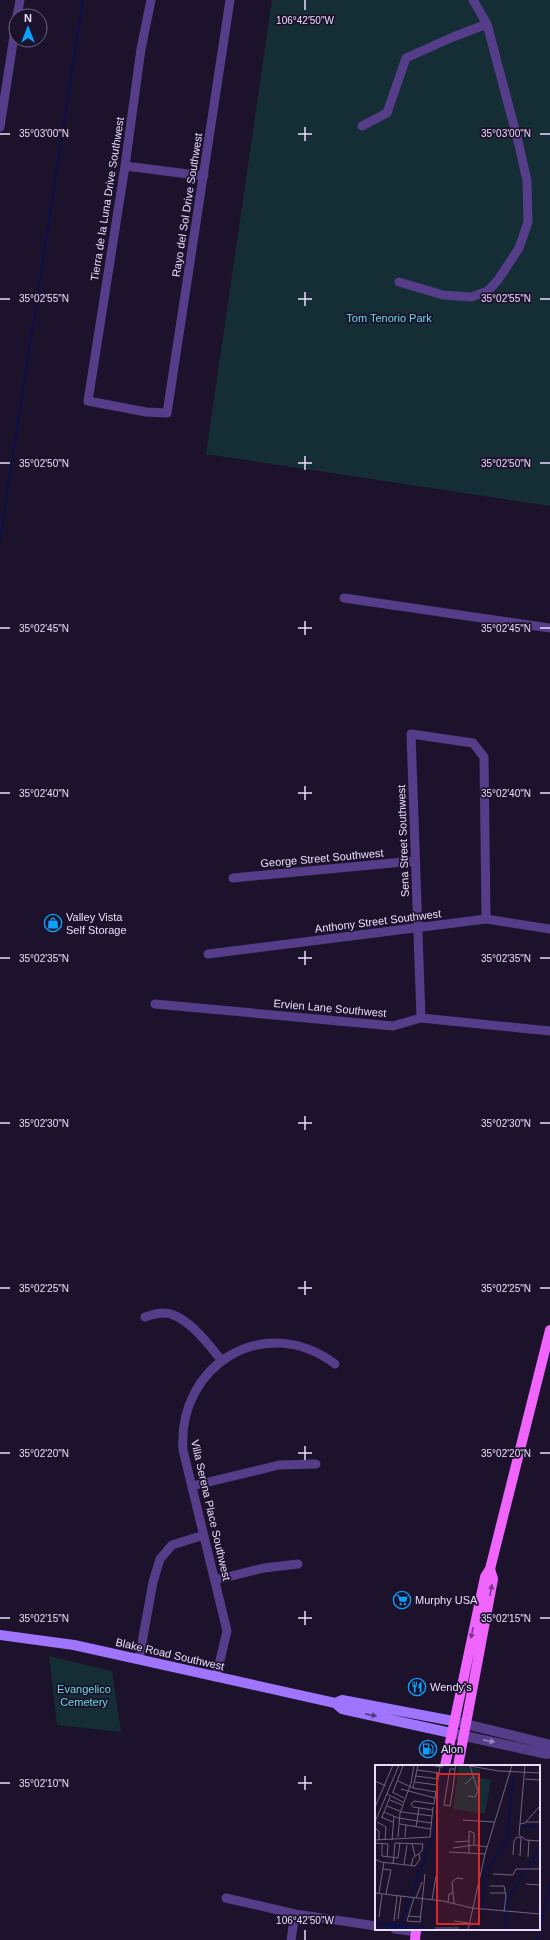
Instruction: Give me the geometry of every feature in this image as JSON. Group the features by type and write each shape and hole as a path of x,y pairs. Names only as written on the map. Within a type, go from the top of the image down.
{"main road":[{"path":"444,1765 484,1577 490,1569 550,1330"},
{"path":"458,1765 493,1579 490,1569"},
{"name":"Blake Road Southwest","path":"0,1635 74,1645 139,1659 334,1703 342,1709 451,1734"},
{"name":"Blake Road Southwest","path":"334,1703 342,1700 453,1721"}],"street":[{"name":"Tierra de la Luna Drive Southwest","path":"151,0 141,49 125,166 88,401 139,411 167,413"},
{"name":"Rayo del Sol Drive Southwest","path":"167,413 230,0"},
{"path":"399,282 443,295 471,297 488,291 498,280 519,248 528,222 526,178 487,24 473,0"},
{"path":"362,126 387,113 406,58 452,37 487,24"},
{"path":"0,127 12,48"},
{"path":"0,63 10,65"},
{"path":"125,166 204,176"},
{"path":"344,598 550,628"},
{"name":"Sena Street Southwest","path":"421,1018 414,861 411,734 472,743 484,757 486,919"},
{"name":"George Street Southwest","path":"233,878 414,861"},
{"name":"Anthony Street Southwest","path":"208,954 486,919 550,929"},
{"name":"Ervien Lane Southwest","path":"155,1004 393,1026 421,1018 550,1031"},
{"path":"145,1317 162,1313 178,1318 202,1336 222,1360"},
{"name":"Villa Serena Place Southwest","path":"216,1677 227,1631 183,1450 182,1435 184,1419 190,1402 200,1383 214,1366 241,1349 256,1345 270,1343 288,1344 312,1350 335,1364"},
{"path":"192,1486 278,1465 316,1464"},
{"path":"139,1659 153,1582 160,1559 172,1545 204,1535"},
{"path":"215,1580 264,1568 298,1564"},
{"name":"Blake Road Southwest","path":"453,1721 547,1744 550,1747"},
{"name":"Blake Road Southwest","path":"451,1734 547,1754 550,1753"},
{"path":"226,1898 295,1914 375,1926"},
{"path":"291,1940 295,1914"},
{"path":"400,1930 417,1933"}],"green space":[{"name":"Tom Tenorio Park","path":"272,0 550,0 550,506 206,454"},
{"name":"Evangelico Cemetery","path":"49,1656 112,1671 121,1732 57,1725"}],"waterway":[{"path":"0,540 83,0"},
{"path":"540,1927 550,1884"},
{"path":"537,1940 539,1930"}],"place":[{"name":"Valley Vista Self Storage","path":"53,923"},
{"name":"Murphy USA","path":"402,1600"},
{"name":"Wendy's","path":"417,1687"},
{"name":"Alon","path":"428,1749"}]}
